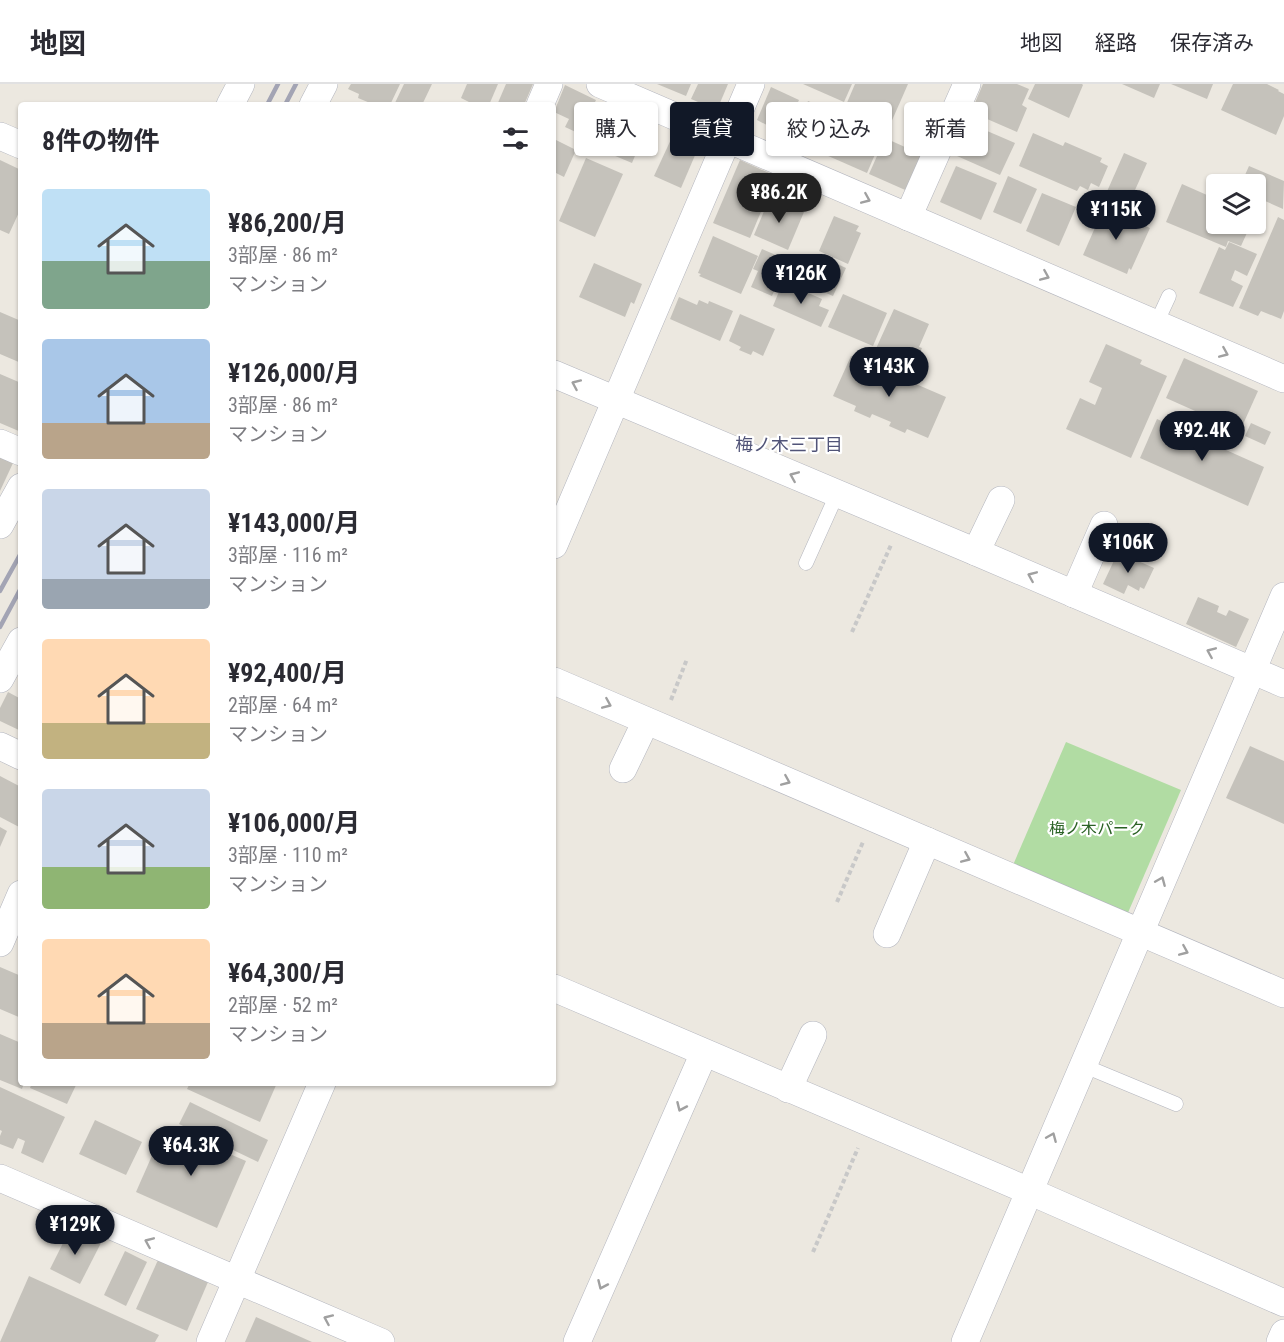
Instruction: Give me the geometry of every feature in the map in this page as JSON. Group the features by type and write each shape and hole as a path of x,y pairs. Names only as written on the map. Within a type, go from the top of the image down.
{"street":[{"path":"232,102 241,84"},
{"path":"315,102 324,84"},
{"path":"541,102 549,84"},
{"path":"600,84 670,114"},
{"path":"743,102 751,84"},
{"path":"908,217 967,84"},
{"path":"0,136 18,144"},
{"path":"754,151 1284,379"},
{"path":"556,540 720,156"},
{"path":"556,375 1284,684"},
{"path":"0,443 18,451"},
{"path":"0,525 18,492"},
{"path":"976,552 1001,500"},
{"path":"1074,594 1104,525"},
{"path":"965,1342 1284,596"},
{"path":"0,679 18,646"},
{"path":"556,682 1284,994"},
{"path":"623,769 653,724"},
{"path":"0,746 18,755"},
{"path":"887,934 927,841"},
{"path":"0,942 18,901"},
{"path":"556,989 1029,1191 1284,1303"},
{"path":"788,1089 813,1035"},
{"path":"577,1342 704,1053"},
{"path":"210,1342 321,1086"},
{"path":"0,1178 381,1342"},
{"path":"1280,1342 1284,1333"}],"lane":[{"path":"1156,324 1169,296"},
{"path":"806,563 837,494"},
{"path":"1083,1065 1176,1104"}],"path":[{"path":"852,632 901,521"},
{"path":"653,724 687,659"},
{"path":"837,902 873,818"},
{"path":"813,1252 869,1123"}],"green space":[{"name":"梅ノ木パーク","path":"1066,742 1181,790 1127,915 1013,865"}],"building":[{"path":"351,84 400,84 391,102 368,102 358,98 359,94 348,89"},
{"path":"404,84 432,84 423,102 395,102"},
{"path":"467,84 498,84 490,102 469,102 461,98"},
{"path":"506,84 533,84 525,102 498,102"},
{"path":"657,84 691,84 686,96"},
{"path":"698,84 728,84 720,102 698,102 691,99"},
{"path":"803,84 852,84 844,102"},
{"path":"855,84 908,84 892,120 892,102 847,102"},
{"path":"983,84 1017,84 1029,89 1022,105 1027,108 1017,132 988,119 988,102 975,102"},
{"path":"1035,84 1083,85 1069,118 1028,99"},
{"path":"1122,84 1160,84 1154,98"},
{"path":"1171,84 1213,84 1207,99"},
{"path":"1233,84 1267,84 1284,94 1284,116 1276,135 1221,110"},
{"path":"565,85 596,100 595,102 574,102 574,131 565,127 569,119 556,113"},
{"path":"771,87 799,100 798,102 766,102 766,125 757,120"},
{"path":"988,131 1015,143 1000,175 957,156 988,156"},
{"path":"1033,133 1063,146 1065,142 1102,158 1100,162 1108,166 1099,187 1091,183 1088,190 1080,186 1077,191 1019,166"},
{"path":"556,140 574,149 574,154 564,177 556,173"},
{"path":"670,141 670,156 695,156 681,188 654,176"},
{"path":"892,141 904,147 904,156 927,157 912,193 869,174 877,156 892,156"},
{"path":"1124,153 1147,163 1128,206 1105,196"},
{"path":"615,156 635,156 632,163"},
{"path":"828,156 874,156 867,173"},
{"path":"586,158 623,174 595,237 559,221"},
{"path":"0,160 18,169 18,214 9,234 0,230"},
{"path":"740,160 776,176 750,238 713,223"},
{"path":"956,166 997,183 981,220 940,202"},
{"path":"1249,166 1284,181 1283,209 1266,201 1266,174 1245,174"},
{"path":"1008,176 1037,189 1021,224 993,212"},
{"path":"1182,184 1206,195 1206,234 1246,234 1241,246 1228,241 1226,247 1166,222"},
{"path":"1042,193 1076,207 1059,246 1026,231"},
{"path":"770,197 804,212 788,250 754,235"},
{"path":"1104,207 1150,228 1127,274 1083,255"},
{"path":"834,216 859,226 856,231 861,233 848,264 819,251"},
{"path":"1278,217 1284,220 1284,311 1281,319 1261,311 1258,316 1239,308"},
{"path":"713,236 758,256 741,294 699,276 701,274 698,273"},
{"path":"1229,242 1257,254 1247,276 1235,270 1231,280 1243,286 1233,307 1199,293 1219,247 1225,250"},
{"path":"762,249 787,260 772,296 751,287 758,271 753,269"},
{"path":"804,255 822,260 822,257 846,268 833,296 793,279"},
{"path":"594,263 642,284 634,304 631,302 625,317 579,297"},
{"path":"783,282 822,299 819,306 829,310 821,327 773,306"},
{"path":"843,294 887,313 873,346 828,327"},
{"path":"679,297 697,305 699,300 708,304 709,301 733,311 720,341 670,319"},
{"path":"894,309 929,324 912,370 874,353"},
{"path":"0,312 18,320 18,362 0,354"},
{"path":"740,314 775,329 763,356 753,351 751,355 739,350 741,347 729,341"},
{"path":"1106,344 1142,360 1140,364 1167,376 1131,458 1066,429 1080,398 1095,405 1102,388 1089,382"},
{"path":"851,356 946,397 928,438 907,429 905,433 889,426 891,422 872,414 870,418 854,411 856,406 833,396"},
{"path":"1184,358 1258,391 1240,431 1166,398"},
{"path":"0,374 18,382 18,431 0,423"},
{"path":"1157,419 1264,467 1248,506 1140,458"},
{"path":"1251,423 1271,432 1265,445 1245,436"},
{"path":"0,457 13,463 0,491"},
{"path":"1118,552 1154,568 1144,589 1140,587 1139,591 1128,585 1124,594 1103,584"},
{"path":"1198,597 1219,606 1217,612 1226,616 1229,610 1249,619 1236,647 1186,624"},
{"path":"8,692 18,697 18,730 0,721 0,708"},
{"path":"1250,746 1284,761 1284,824 1226,798"},
{"path":"0,776 18,785 18,826 0,817"},
{"path":"0,827 7,831 0,847"},
{"path":"0,967 18,975 18,1017 0,1009"},
{"path":"0,1034 18,1042 18,1086 23,1086 22,1089 0,1080"},
{"path":"31,1086 76,1086 67,1104 30,1088"},
{"path":"188,1086 276,1086 260,1122 187,1089"},
{"path":"0,1087 65,1117 43,1163 21,1153 25,1141 18,1138 13,1149 0,1144 2,1131 0,1130"},
{"path":"190,1102 268,1140 258,1162 179,1124"},
{"path":"95,1120 142,1142 126,1175 79,1154"},
{"path":"165,1126 246,1161 217,1228 136,1192"},
{"path":"71,1227 101,1243 80,1284 50,1269"},
{"path":"125,1251 147,1262 126,1306 104,1295"},
{"path":"158,1260 208,1282 187,1331 136,1309"},
{"path":"29,1276 159,1335 155,1342 0,1342"},
{"path":"256,1317 312,1342 245,1342"}],"railway":[{"path":"269,102 278,84"},
{"path":"287,102 296,84"},
{"path":"0,591 18,558"},
{"path":"0,627 18,594"}],"district":[{"name":"梅ノ木三丁目","path":"789,445"}]}
